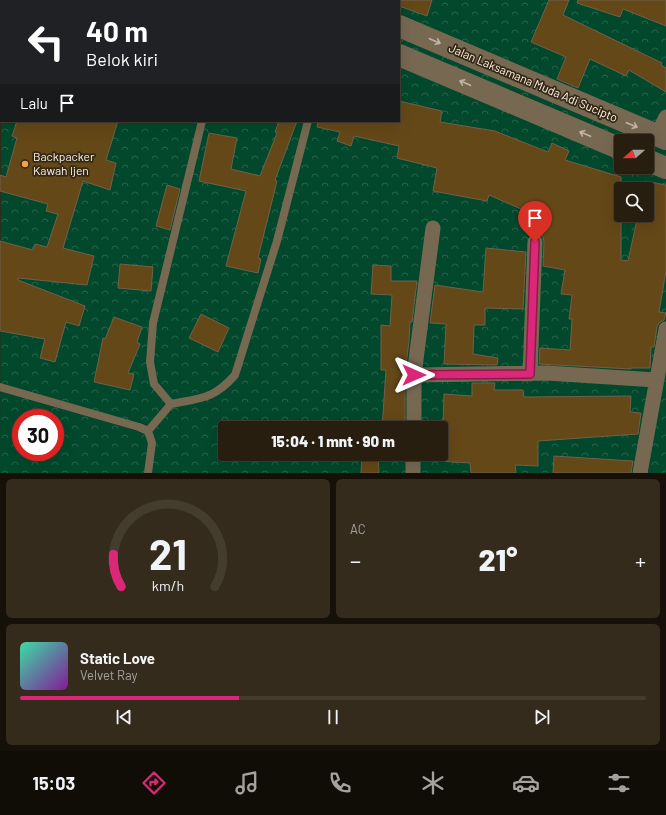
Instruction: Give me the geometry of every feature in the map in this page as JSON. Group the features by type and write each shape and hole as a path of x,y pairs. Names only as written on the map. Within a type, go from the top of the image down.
{"main road":[{"name":"Jalan Laksamana Muda Adi Sucipto","path":"400,26 663,130"},
{"path":"400,55 614,146"},
{"path":"654,163 666,168"}],"street":[{"path":"414,421 414,375 433,228"},
{"path":"530,374 535,242"},
{"path":"640,473 666,329"},
{"path":"414,375 530,374 656,380"},
{"path":"413,473 414,461"}],"lane":[{"path":"171,404 154,384 150,362 153,323 202,122"},
{"path":"148,431 171,404 210,396 223,388 235,375 277,241 308,122"},
{"path":"0,387 139,427 148,431 152,444 148,473"}],"green space":[{"path":"400,0 666,0 666,473 0,473 1,122 400,122"}],"building":[{"path":"400,0 432,0 427,16 400,6"},
{"path":"549,0 569,0 563,15 662,63 661,65 666,68 666,92 629,70 626,76 590,59 578,88 557,79 566,57 531,42"},
{"path":"578,0 666,0 666,26 623,9 620,17 577,3"},
{"path":"400,101 442,111 440,122 495,131 548,152 552,143 569,151 565,160 621,177 621,182 614,182 614,222 621,222 621,260 628,261 636,222 654,222 654,183 666,185 666,271 659,312 666,313 664,320 659,323 657,327 654,347 651,347 650,368 631,369 539,364 540,348 570,350 572,319 569,319 572,295 561,294 565,270 543,266 544,242 543,237 537,234 537,216 489,195 487,201 433,191 437,168 397,158 399,146 354,136 351,146 337,141 340,132 317,127 318,122 400,122"},
{"path":"17,122 118,122 106,160 116,163 110,190 83,181 63,248 94,256 87,285 18,278 18,280 85,306 79,326 66,322 55,362 40,358 45,339 0,331 0,241 33,250 35,244 47,247 58,214 46,211 48,204 0,191 0,175 6,177 17,138 12,136"},
{"path":"279,122 297,122 275,180 277,181 258,258 261,259 258,273 226,266 246,191 199,181 209,133 237,138 231,169 260,176 277,133 275,132"},
{"path":"167,185 180,189 170,230 156,226"},
{"path":"486,248 526,252 523,309 485,308 485,325 474,325 473,354 498,358 497,365 444,364 446,324 430,323 435,285 483,292"},
{"path":"120,264 153,267 151,291 118,288"},
{"path":"373,265 391,266 391,281 417,281 412,322 410,322 405,374 405,421 382,421 386,370 381,370 381,325 390,326 392,295 371,294"},
{"path":"201,314 229,328 218,352 189,338"},
{"path":"114,317 142,327 137,342 140,344 128,373 134,374 130,390 94,382 103,338 105,339"},
{"path":"472,383 495,383 494,390 523,390 524,397 631,396 630,412 641,413 638,434 538,441 538,466 515,465 516,473 471,473 470,463 438,461 448,461 448,421 443,421 444,394 472,396"},
{"path":"554,456 633,461 631,473 553,473"},
{"path":"362,461 378,461 379,473 361,473"}],"place":[{"name":"Backpacker Kawah Ijen","path":"25,164"}],"route":[{"path":"414,375 530,374 535,242"}]}
